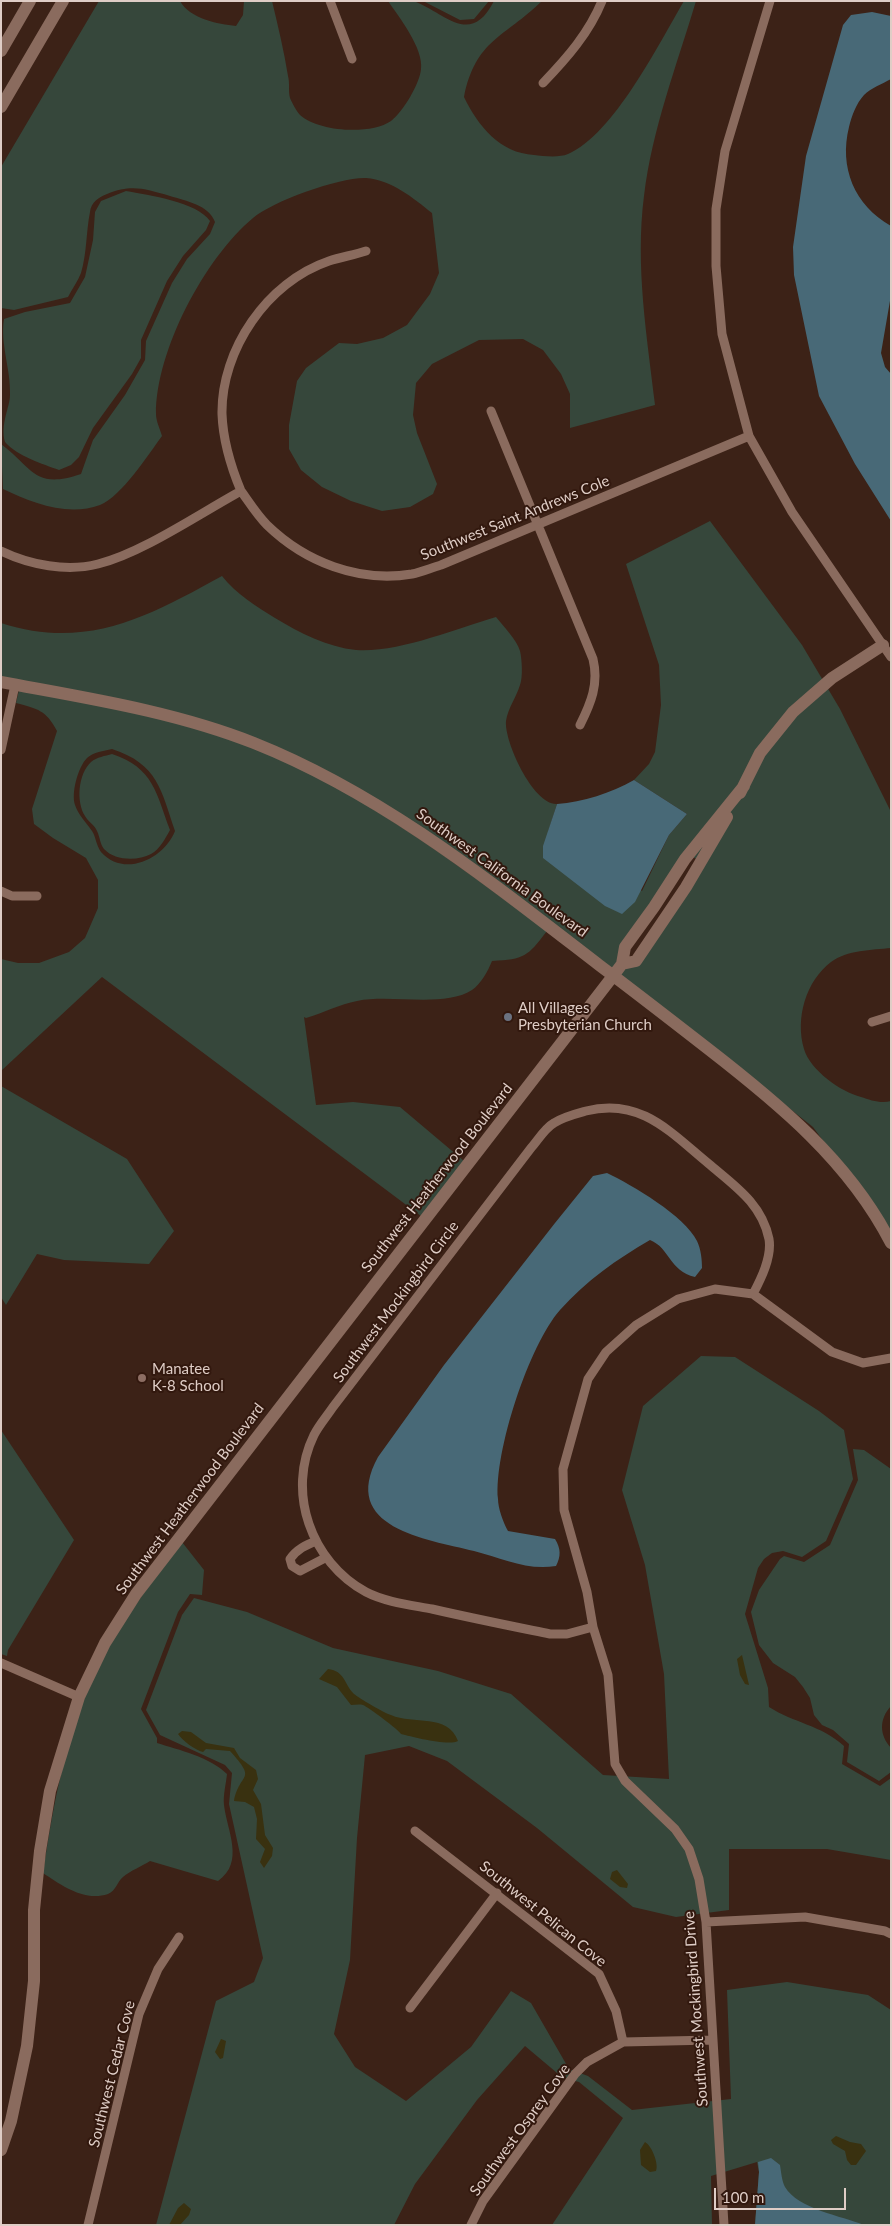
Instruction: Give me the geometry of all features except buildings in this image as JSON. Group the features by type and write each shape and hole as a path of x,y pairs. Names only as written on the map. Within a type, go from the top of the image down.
{"street":[{"path":"1,51 30,1"},
{"path":"1,107 63,1"},
{"path":"330,1 352,59"},
{"path":"544,82 572,52 602,1"},
{"path":"770,1 725,151 716,209 716,266 722,334 749,436 792,512 891,657"},
{"name":"Southwest Saint Andrews Cole","path":"366,252 328,261 304,273 279,291 262,308 242,336 232,357 224,387 222,414 230,466 241,492 267,524 295,548 330,566 359,574 382,576 412,574 441,565 749,436"},
{"path":"491,411 595,669 594,695 580,725"},
{"path":"1,552 40,564 65,567 97,564 131,552 241,492"},
{"name":"Southwest Heatherwood Boulevard","path":"622,964 636,961 691,879 744,786 760,753 793,712 832,678 883,645"},
{"name":"Southwest California Boulevard","path":"1,682 193,722 255,743 320,773 370,801 429,838 770,1097 826,1150 861,1194 891,1244"},
{"path":"1,750 15,685"},
{"name":"Southwest Heatherwood Boulevard","path":"1,2150 11,2120 27,2046 34,1981 34,1910 40,1851 50,1792 79,1697 105,1643 136,1594 622,964 625,947 677,871 744,786"},
{"path":"677,871 691,879"},
{"path":"1,891 12,896 37,896"},
{"path":"872,1022 891,1016"},
{"name":"Southwest Mockingbird Circle","path":"593,1627 567,1634 550,1634 395,1601 367,1593 350,1582 325,1558 308,1522 301,1493 305,1464 314,1436 363,1368 531,1148 553,1123 574,1114 604,1106 632,1110 657,1122 748,1197 763,1218 770,1242 764,1272 754,1294"},
{"name":"Southwest Mockingbird Drive","path":"724,2225 706,1922 698,1880 689,1850 675,1829 625,1781 615,1764 608,1675 593,1627 587,1592 564,1510 563,1469 588,1379 606,1352 636,1325 678,1299 715,1289 754,1294 832,1352 862,1363 891,1358"},
{"path":"316,1541 293,1555 290,1559 292,1566 300,1571 325,1558"},
{"path":"1,1662 79,1697"},
{"name":"Southwest Pelican Cove","path":"414,1830 599,1974 616,2011 623,2042"},
{"path":"410,2008 497,1893"},
{"path":"706,1922 805,1917 885,1931 891,1934"},
{"name":"Southwest Cedar Cove","path":"88,2225 139,2014 158,1969 179,1937"},
{"name":"Southwest Osprey Cove","path":"471,2225 484,2201 575,2074 587,2062 623,2042 713,2040"}],"green space":[{"path":"99,1 180,1 190,12 197,16 213,22 236,26 243,15 244,1 272,1 289,79 290,98 297,112 309,121 319,125 345,130 358,130 382,125 396,117 406,104 420,75 421,61 419,52 404,24 388,1 416,2 448,19 467,25 476,22 485,14 494,1 542,1 493,41 484,51 469,78 464,97 483,128 501,143 522,153 560,156 568,154 585,143 602,128 634,86 684,1 696,1 659,122 644,196 641,275 655,405 570,428 570,394 561,374 543,350 523,339 479,340 432,364 416,383 413,415 417,433 437,484 433,494 410,507 382,511 351,501 322,487 301,470 289,449 289,425 297,381 306,368 339,343 357,344 383,338 407,325 430,294 439,273 432,213 410,196 385,182 366,178 354,179 340,181 307,191 275,204 253,218 235,235 218,256 186,307 164,362 158,389 156,414 162,436 134,474 117,493 100,505 75,510 50,507 3,489 1,444 35,474 43,478 65,478 81,474 93,440 125,395 145,360 146,341 172,283 187,259 210,234 215,222 208,211 196,204 153,191 131,188 107,194 96,200 92,205 83,265 80,276 68,297 14,310 1,308 1,167"},
{"path":"423,1 489,1 474,19 460,20"},
{"path":"126,191 184,204 204,214 210,221 206,230 183,256 167,281 141,340 141,358 132,374 93,428 79,457 71,465 59,470 23,455 5,442 4,422 10,400 10,385 3,338 4,319 25,312 70,303 85,277 93,240 95,212 101,201"},
{"path":"710,521 802,645 840,709 891,812 891,948 852,953 831,962 822,970 809,990 802,1013 801,1025 807,1057 827,1079 853,1094 876,1101 891,1101 891,1233 813,1127 620,975 700,861 691,856 612,969 504,887 256,739 1,677 1,623 32,631 62,633 89,631 143,616 222,576 247,599 294,629 324,643 356,650 390,648 408,644 496,617 516,642 521,659 521,682 506,721 510,743 530,783 548,802 557,804 548,832 642,891 669,835 687,814 634,780 649,764 655,752 661,705 659,665 626,564"},
{"path":"19,690 137,713 196,728 253,748 293,765 331,785 406,830 477,879 547,931 535,946 524,955 512,959 492,961 478,984 472,990 460,995 432,1000 371,999 344,1004 306,1018 304,1017 316,1105 353,1102 400,1107 464,1161 421,1216 102,977 1,1071 1,959 18,963 39,963 69,952 85,938 98,908 98,880 86,858 34,824 32,809 57,731 41,711 16,703","holes":["112,749 139,762 156,780 175,831 170,841 153,857 142,862 121,864 110,860 101,852 93,833 75,805 74,794 78,774 87,758 96,753"]},
{"path":"112,754 137,767 152,783 170,830 157,849 151,854 140,858 120,858 104,849 96,829 86,818 80,803 81,781 87,767 96,759"},
{"path":"1,1086 127,1159 174,1231 149,1264 64,1260 37,1254 6,1305 1,1297"},
{"path":"701,1356 735,1357 819,1411 844,1430 853,1479 826,1541 802,1557 783,1551 772,1553 764,1559 758,1568 745,1614 768,1688 769,1707 826,1733 844,1746 842,1764 880,1786 891,1778 891,1860 827,1849 729,1849 729,1910 676,1917 633,1907 537,1828 447,1761 409,1746 365,1755 357,1838 350,1960 334,2034 355,2067 406,2101 471,2047 511,1991 531,2003 569,2069 588,2076 632,2110 731,2099 727,1990 787,1982 868,1995 891,2010 891,2225 755,2225 759,2172 757,2162 711,2176 712,2225 552,2225 623,2118 579,2082 563,2078 525,2046 477,2100 415,2184 394,2225 156,2225 216,2001 254,1982 263,1958 229,1804 232,1773 225,1765 160,1735 146,1710 182,1615 194,1598 247,1612 333,1648 438,1671 511,1694 603,1775 669,1779 664,1674 645,1565 622,1490 643,1406"},
{"path":"1,1430 74,1540 8,1650 7,1656 1,1654"},
{"path":"853,1449 864,1450 891,1469 891,1706 884,1716 882,1727 884,1738 891,1748 891,1772 879,1781 847,1762 849,1744 833,1730 822,1725 814,1715 810,1698 803,1687 795,1677 773,1663 759,1645 751,1612 759,1590 780,1559 784,1556 804,1562 830,1545 858,1480"},
{"path":"182,1542 204,1570 202,1595 190,1594 178,1612 141,1709 157,1738 157,1743 203,1759 227,1774 224,1801 231,1835 233,1855 231,1865 218,1881 150,1861 123,1877 113,1891 108,1894 90,1896 82,1894 65,1887 43,1873 54,1807 76,1720 103,1657 127,1617"}],"sand":[{"path":"742,1655 749,1685 745,1684 740,1675 737,1659"},
{"path":"328,1669 338,1672 354,1694 378,1709 400,1718 438,1723 453,1732 458,1741 439,1742 401,1734 366,1707 351,1705 337,1687 319,1679"},
{"path":"182,1731 191,1732 206,1743 234,1748 240,1758 256,1770 258,1779 253,1790 261,1804 265,1835 273,1848 272,1856 264,1868 260,1862 265,1849 256,1839 257,1819 254,1807 245,1802 234,1801 245,1776 243,1768 230,1751 206,1749 203,1752 193,1747 178,1734"},
{"path":"617,1870 628,1884 627,1888 620,1887 610,1879 612,1872"},
{"path":"221,2039 226,2041 223,2058 220,2059 215,2052"},
{"path":"836,2136 861,2144 866,2151 856,2165 851,2165 847,2160 845,2151 833,2144 831,2140"},
{"path":"645,2142 654,2155 657,2164 656,2171 650,2172 641,2165 640,2150"},
{"path":"184,2203 191,2209 189,2215 180,2225 169,2225 178,2208"}],"water":[{"path":"872,12 891,16 891,79 870,90 859,102 849,127 846,156 852,184 859,196 867,207 891,226 891,295 881,353 885,367 891,374 891,521 855,464 819,396 794,275 793,247 806,156 843,25 851,15"},
{"path":"634,780 687,814 669,835 635,902 622,914 605,906 543,858 543,846 557,804 597,796"},
{"path":"607,1173 657,1202 691,1231 699,1247 702,1268 695,1277 686,1274 675,1265 662,1248 650,1240 614,1263 580,1290 560,1310 548,1326 537,1348 516,1400 508,1428 498,1479 498,1503 508,1531 555,1539 560,1552 556,1566 535,1567 515,1563 412,1535 393,1526 379,1515 370,1500 369,1481 378,1457 444,1365 555,1223 593,1176"},
{"path":"771,2158 780,2165 782,2179 791,2195 821,2211 864,2225 755,2225 758,2162"}],"place":[{"name":"All Villages Presbyterian Church","path":"508,1017"},
{"name":"Manatee K-8 School","path":"142,1378"}]}
